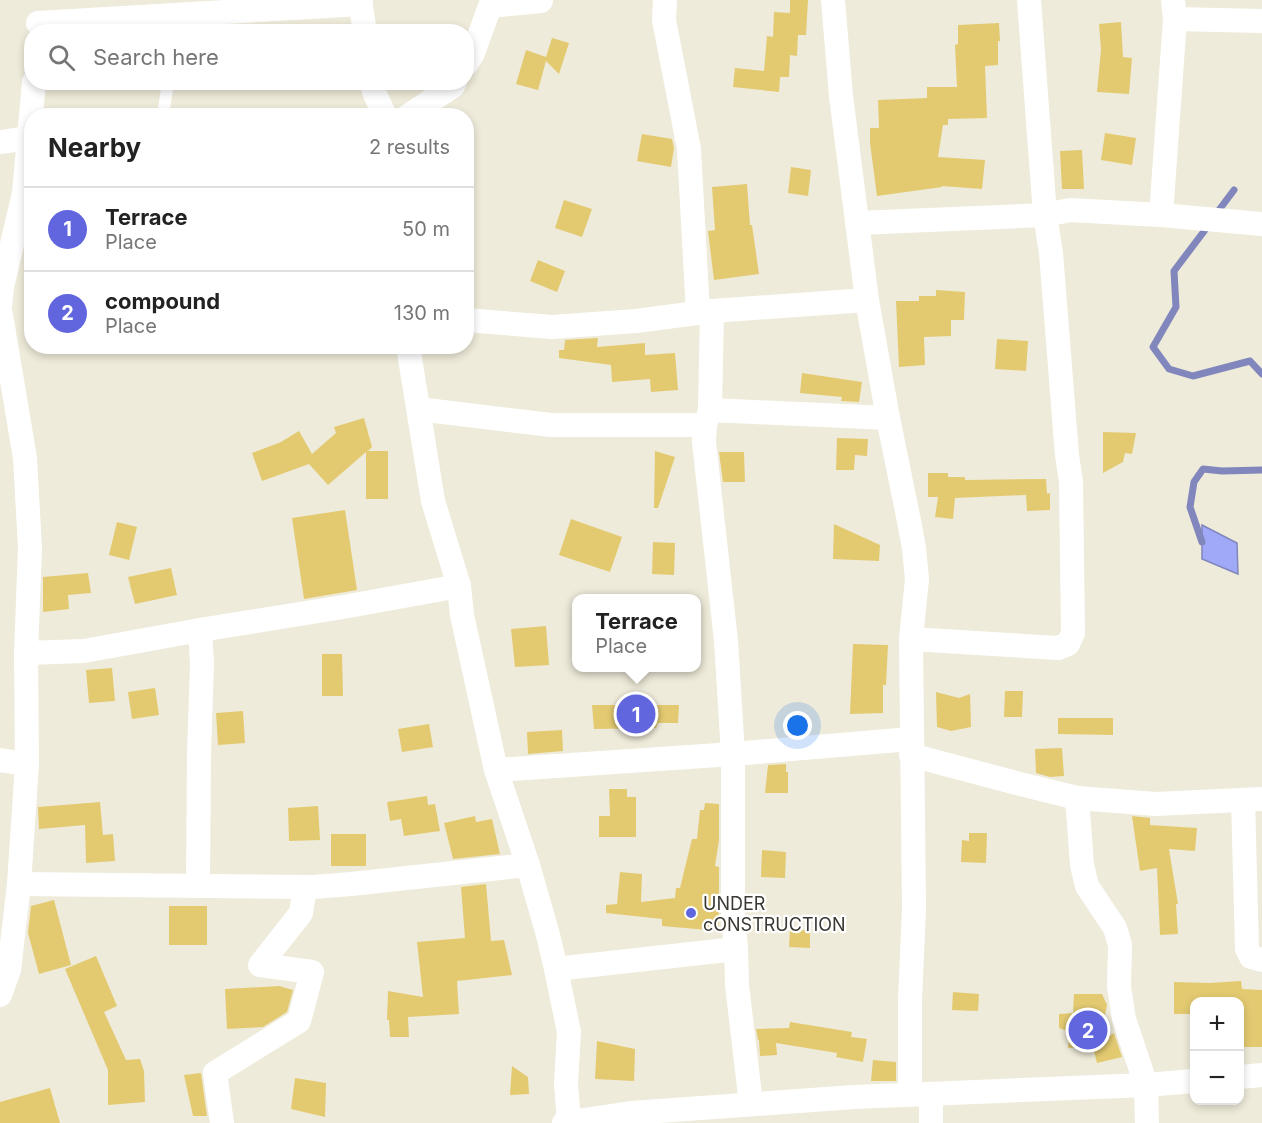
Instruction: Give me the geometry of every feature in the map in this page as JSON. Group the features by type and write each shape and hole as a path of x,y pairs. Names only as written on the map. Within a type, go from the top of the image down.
{"street":[{"path":"474,50 490,6 542,0"},
{"path":"665,0 664,20 689,149 705,312 707,417 704,442 726,641 733,754 733,915 737,985 751,1104"},
{"path":"832,0 841,96 867,300 914,548 917,579 911,639 914,909 910,1000 920,1095 932,1123"},
{"path":"911,639 1058,648 1068,644 1073,633 1071,482 1051,253 1045,215 1029,0"},
{"path":"38,18 177,19 361,2 364,24"},
{"path":"1161,215 1174,9 1262,21"},
{"path":"31,108 32,90"},
{"path":"374,90 381,108"},
{"path":"420,108 447,90"},
{"path":"0,142 24,139"},
{"path":"0,994 9,970 6,935 19,884 27,764 26,653 30,548 25,458 6,378 0,308 2,287 24,193"},
{"path":"856,223 1045,215 1070,210 1262,224"},
{"path":"474,321 552,327 636,321 705,312 867,300"},
{"path":"409,354 433,501 459,586 462,615 496,770 528,865 556,969 569,1032 566,1084 569,1123"},
{"path":"418,409 550,425 707,417 888,418"},
{"path":"26,653 84,651 343,608 459,586"},
{"path":"198,885 202,663 200,630"},
{"path":"496,770 733,754 911,747 1016,783 1077,798 1156,804 1252,800 1246,949 1251,957 1262,960"},
{"path":"0,760 27,764"},
{"path":"1077,798 1082,865 1087,886 1115,928 1120,945 1119,987 1124,1019 1146,1085 1147,1123"},
{"path":"19,884 305,887 528,865"},
{"path":"222,1123 215,1073 299,1021 312,972 260,965 301,913 305,887"},
{"path":"556,969 736,949"},
{"path":"1244,1077 1262,1076"},
{"path":"564,1123 631,1113 751,1104 1190,1081"}],"lane":[{"path":"164,108 167,90"}],"water":[{"path":"1202,525 1237,543 1238,574 1202,559"}],"building":[{"path":"790,0 808,0 806,35 798,35 797,56 790,55 789,77 780,77 779,92 733,87 735,68 764,71 767,36 773,37 774,12 790,13"},
{"path":"1121,22 1123,57 1132,58 1129,94 1097,92 1101,50 1099,24"},
{"path":"999,23 998,65 985,66 987,118 948,119 948,125 943,125 938,157 985,160 982,189 942,186 877,196 870,128 879,128 878,100 927,98 927,87 957,87 955,45 958,44 958,25"},
{"path":"552,38 569,43 559,74 546,61 538,90 516,84 526,50 546,57"},
{"path":"1105,133 1136,138 1132,165 1101,160"},
{"path":"642,134 672,139 674,148 671,167 637,161"},
{"path":"1082,150 1084,189 1062,189 1060,151"},
{"path":"791,167 811,170 808,196 788,193"},
{"path":"747,184 750,225 752,225 759,274 714,280 708,231 715,230 712,187"},
{"path":"564,200 592,209 582,237 555,228"},
{"path":"538,260 565,271 557,292 530,281"},
{"path":"936,290 965,292 964,320 951,320 951,336 924,337 925,365 899,367 896,301 919,301 919,296 936,296"},
{"path":"598,338 597,347 645,343 645,355 675,353 678,390 651,392 650,379 612,382 611,365 559,358 559,350 564,350 565,340"},
{"path":"997,339 1028,341 1026,371 995,369"},
{"path":"802,373 862,382 859,402 841,401 842,397 800,393"},
{"path":"364,418 372,447 368,451 388,451 388,499 366,499 366,452 328,485 309,464 262,481 252,453 281,442 299,431 312,454 336,433 334,427"},
{"path":"1103,432 1136,433 1132,454 1125,453 1123,462 1103,473"},
{"path":"837,438 868,439 867,456 855,455 854,470 836,470"},
{"path":"655,451 675,457 658,508 654,508"},
{"path":"719,452 744,452 745,482 723,482"},
{"path":"928,473 948,473 948,477 965,477 965,480 1046,479 1047,494 1050,493 1050,510 1027,511 1026,495 955,498 953,519 935,517 938,497 928,497"},
{"path":"345,510 357,590 304,599 292,518"},
{"path":"571,519 622,537 610,572 559,555"},
{"path":"117,522 137,527 129,560 109,555"},
{"path":"834,524 880,545 879,561 833,559"},
{"path":"653,542 675,543 674,575 652,574"},
{"path":"171,568 177,595 135,604 128,577"},
{"path":"88,573 91,593 68,595 69,609 43,612 43,577"},
{"path":"546,626 549,665 515,667 511,629"},
{"path":"853,644 888,645 886,685 883,685 883,713 850,714"},
{"path":"322,654 342,654 343,696 322,696"},
{"path":"112,668 115,701 89,703 86,670"},
{"path":"155,688 159,715 132,719 128,692"},
{"path":"1005,691 1023,691 1022,717 1004,717"},
{"path":"936,692 959,698 970,694 971,727 951,731 937,727"},
{"path":"592,705 679,705 678,723 658,723 656,728 594,729"},
{"path":"243,711 245,743 218,745 216,713"},
{"path":"1058,718 1113,718 1113,735 1058,734"},
{"path":"429,724 433,747 402,752 398,729"},
{"path":"562,730 563,751 528,754 527,732"},
{"path":"1062,748 1064,776 1050,777 1036,773 1035,749"},
{"path":"786,764 788,793 765,793 768,765"},
{"path":"609,789 627,789 627,797 636,797 636,837 599,837 599,816 610,816"},
{"path":"427,796 428,805 435,804 440,831 404,836 401,819 390,821 387,802"},
{"path":"100,802 103,835 113,834 115,861 86,863 85,825 39,829 38,807"},
{"path":"705,803 719,804 719,840 715,866 719,867 719,931 662,926 662,919 606,913 606,905 617,904 620,872 642,874 641,902 675,898 676,888 680,888 692,839 697,839 700,810 704,810"},
{"path":"318,806 320,840 289,841 288,808"},
{"path":"475,816 476,822 492,819 500,854 453,859 444,823"},
{"path":"1132,816 1150,818 1150,825 1197,828 1195,851 1169,849 1178,904 1176,904 1178,934 1160,935 1157,868 1140,871"},
{"path":"969,833 987,833 986,863 961,862 962,840 969,841"},
{"path":"331,834 366,834 366,866 331,866"},
{"path":"762,850 786,852 785,878 761,877"},
{"path":"486,884 491,941 504,940 512,975 457,981 459,1014 408,1017 409,1037 390,1037 389,1020 387,1020 388,991 423,997 417,942 465,938 461,887"},
{"path":"54,900 71,965 39,974 28,933 31,906"},
{"path":"169,906 207,906 207,945 169,945"},
{"path":"790,930 810,930 810,948 789,947"},
{"path":"96,956 117,1006 104,1012 126,1060 140,1059 144,1071 145,1102 108,1105 108,1070 65,969"},
{"path":"1241,981 1242,989 1262,990 1262,1047 1244,1047 1244,997 1190,997 1190,1014 1174,1014 1174,982"},
{"path":"279,986 293,990 287,1012 263,1027 227,1029 225,989"},
{"path":"953,992 979,994 978,1011 952,1010"},
{"path":"1074,994 1102,994 1107,1005 1099,1043 1114,1033 1122,1057 1097,1063 1093,1047 1068,1048 1070,1032 1059,1028 1059,1014 1073,1013"},
{"path":"790,1022 852,1032 851,1037 867,1039 863,1062 836,1057 837,1053 776,1043 777,1055 760,1056 756,1029 789,1028"},
{"path":"597,1041 635,1049 634,1081 595,1079"},
{"path":"873,1060 896,1062 896,1081 871,1081"},
{"path":"512,1066 528,1077 529,1094 510,1095"},
{"path":"201,1073 207,1116 193,1116 184,1075"},
{"path":"295,1078 326,1083 325,1117 291,1109"},
{"path":"50,1088 60,1123 0,1123 0,1102"}],"waterway":[{"path":"1216,214 1234,190"},
{"path":"1208,226 1174,271 1176,307 1153,347 1169,369 1193,376 1250,361 1262,374"},
{"path":"1202,542 1190,507 1194,482 1203,469 1262,470"}],"place":[{"name":"Terrace","path":"636,714"},
{"name":"UNDER cONSTRUCTION","path":"691,913"},
{"name":"compound","path":"1088,1030"}]}
